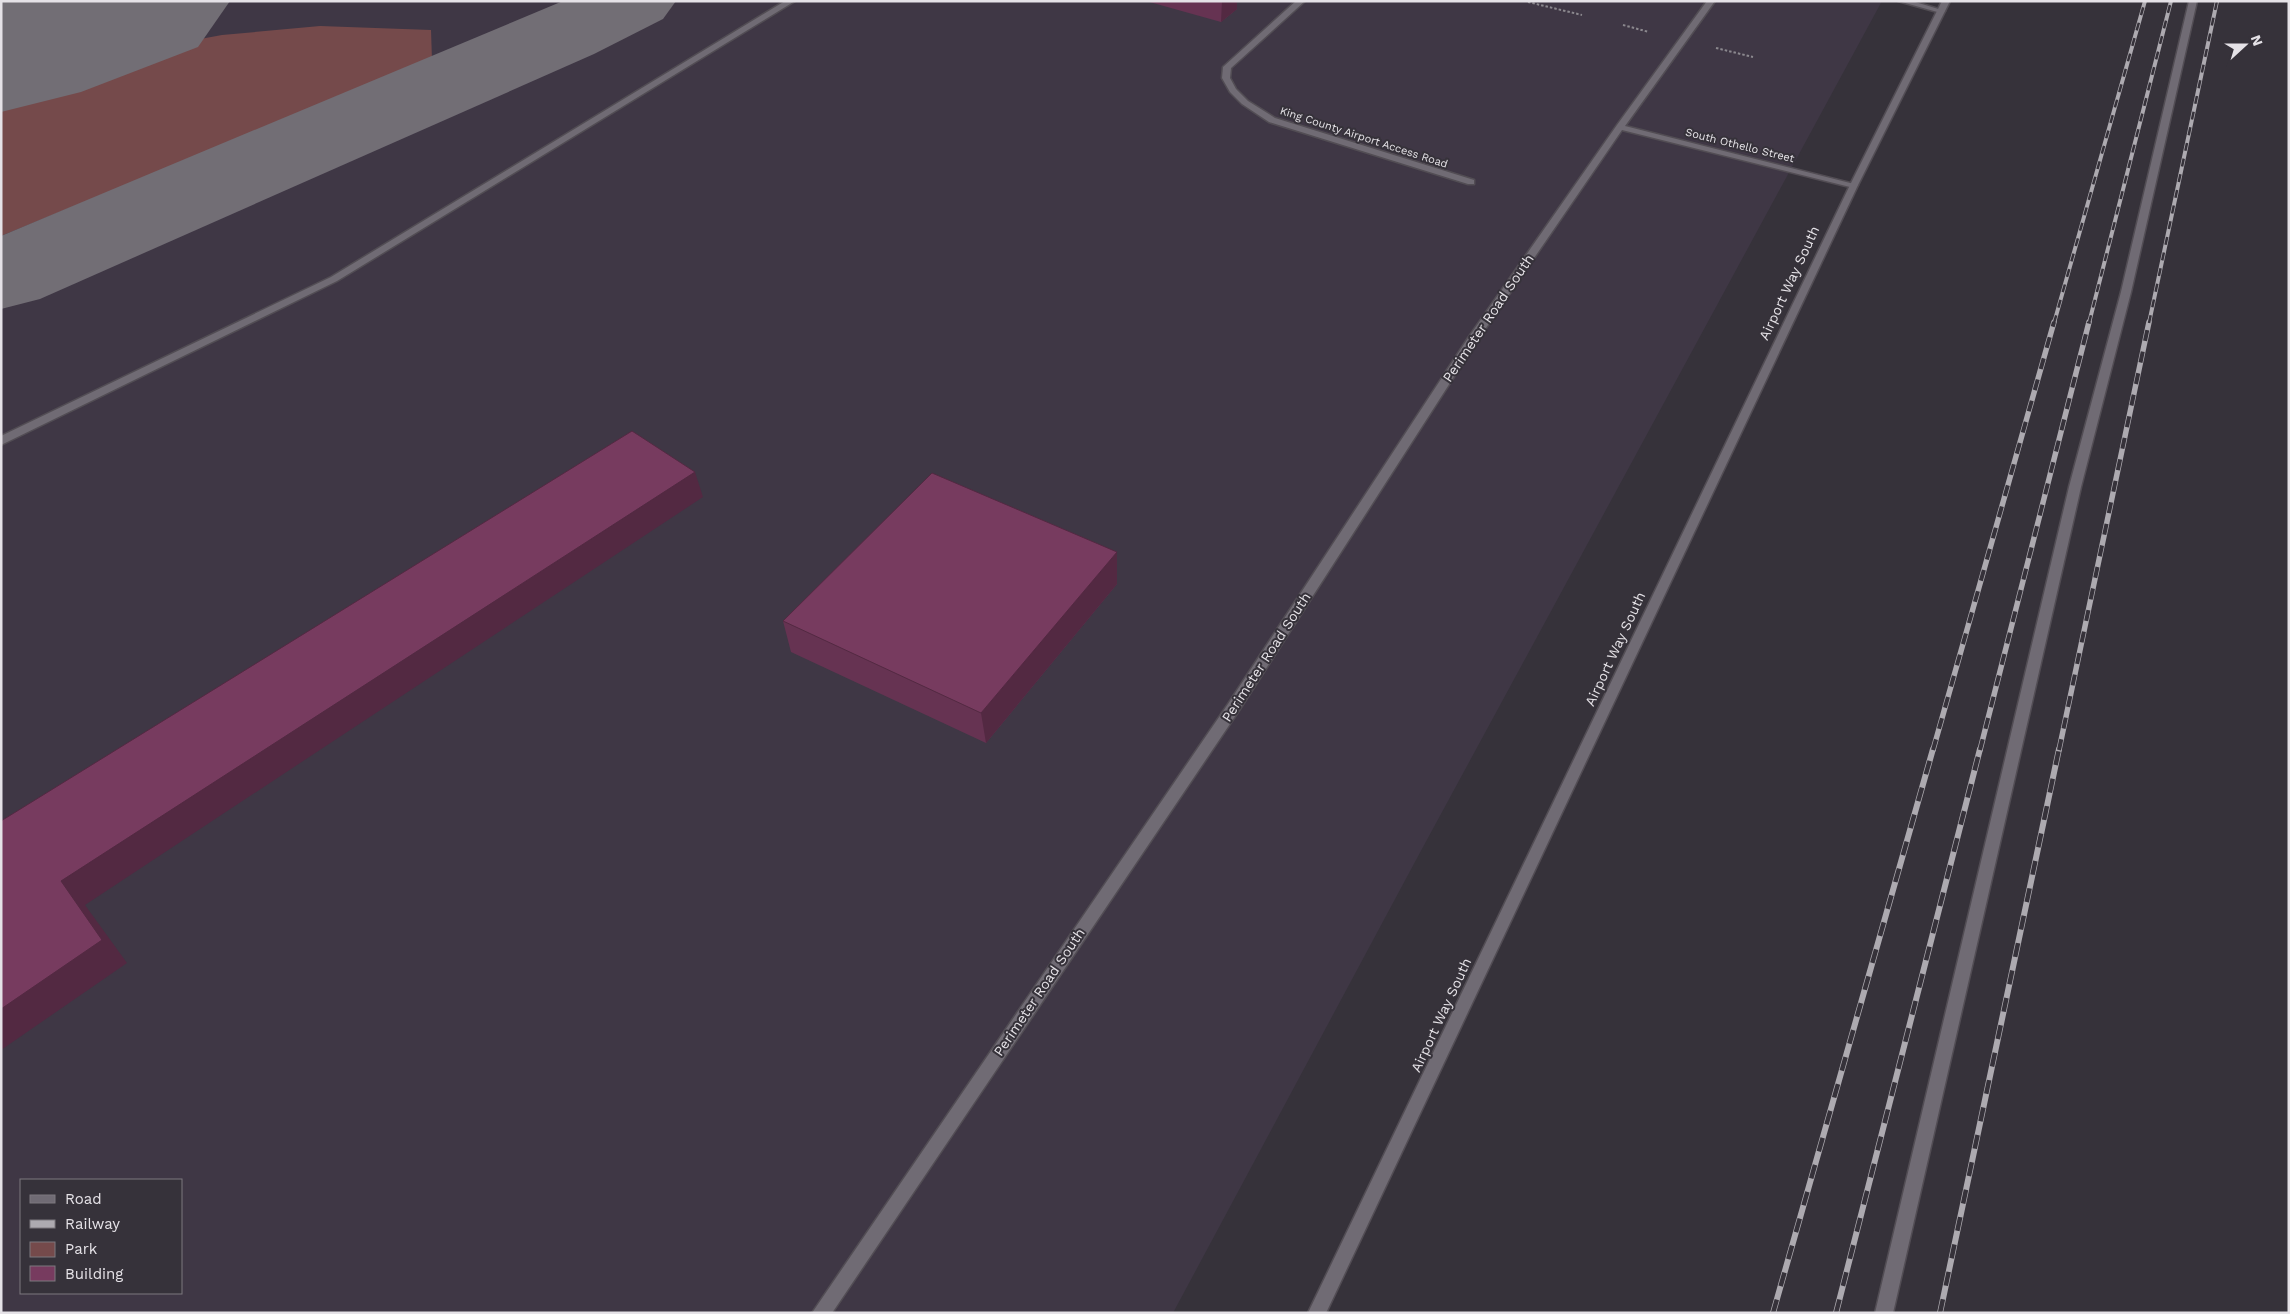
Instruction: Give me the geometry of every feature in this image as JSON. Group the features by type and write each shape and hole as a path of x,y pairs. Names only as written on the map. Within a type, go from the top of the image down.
{"main road":[{"path":"1,441 334,279 791,1"},
{"name":"King County Airport Access Road","path":"1301,1 1227,67 1226,78 1233,90 1252,108 1272,120 1471,182"},
{"name":"Perimeter Road South","path":"821,1313 1233,708 1472,340 1620,127 1711,1"},
{"path":"1902,1 1942,10"},
{"name":"Airport Way South","path":"1317,1313 1854,185 1946,1"},
{"path":"1884,1313 2075,487 2126,292 2192,1"},
{"name":"South Othello Street","path":"1620,127 1854,185"}],"path":[{"path":"1528,2 1582,15"},
{"path":"1623,25 1656,33"},
{"path":"1712,47 1752,57"}],"shaded area":[{"path":"1,1 1882,1 1416,860 1173,1313 1,1313"}],"green space":[{"path":"320,26 431,30 432,60 1,236 1,99 124,53 222,35"}],"building":[{"path":"632,431 695,472 61,881 102,940 1,1009 1,821"},
{"path":"932,473 1117,552 981,713 783,621"}],"taxiway":[{"path":"1,276 563,35 633,1"}],"runway":[{"path":"1,44 122,1"}],"railway":[{"path":"2054,323 2145,1"},
{"path":"2089,323 2171,1"},
{"path":"2149,323 2217,1"},
{"path":"1933,750 2054,322"},
{"path":"1980,750 2089,322"},
{"path":"2059,750 2149,322"},
{"path":"1773,1313 1933,749"},
{"path":"1836,1313 1980,749"},
{"path":"1940,1313 2059,749"}]}
